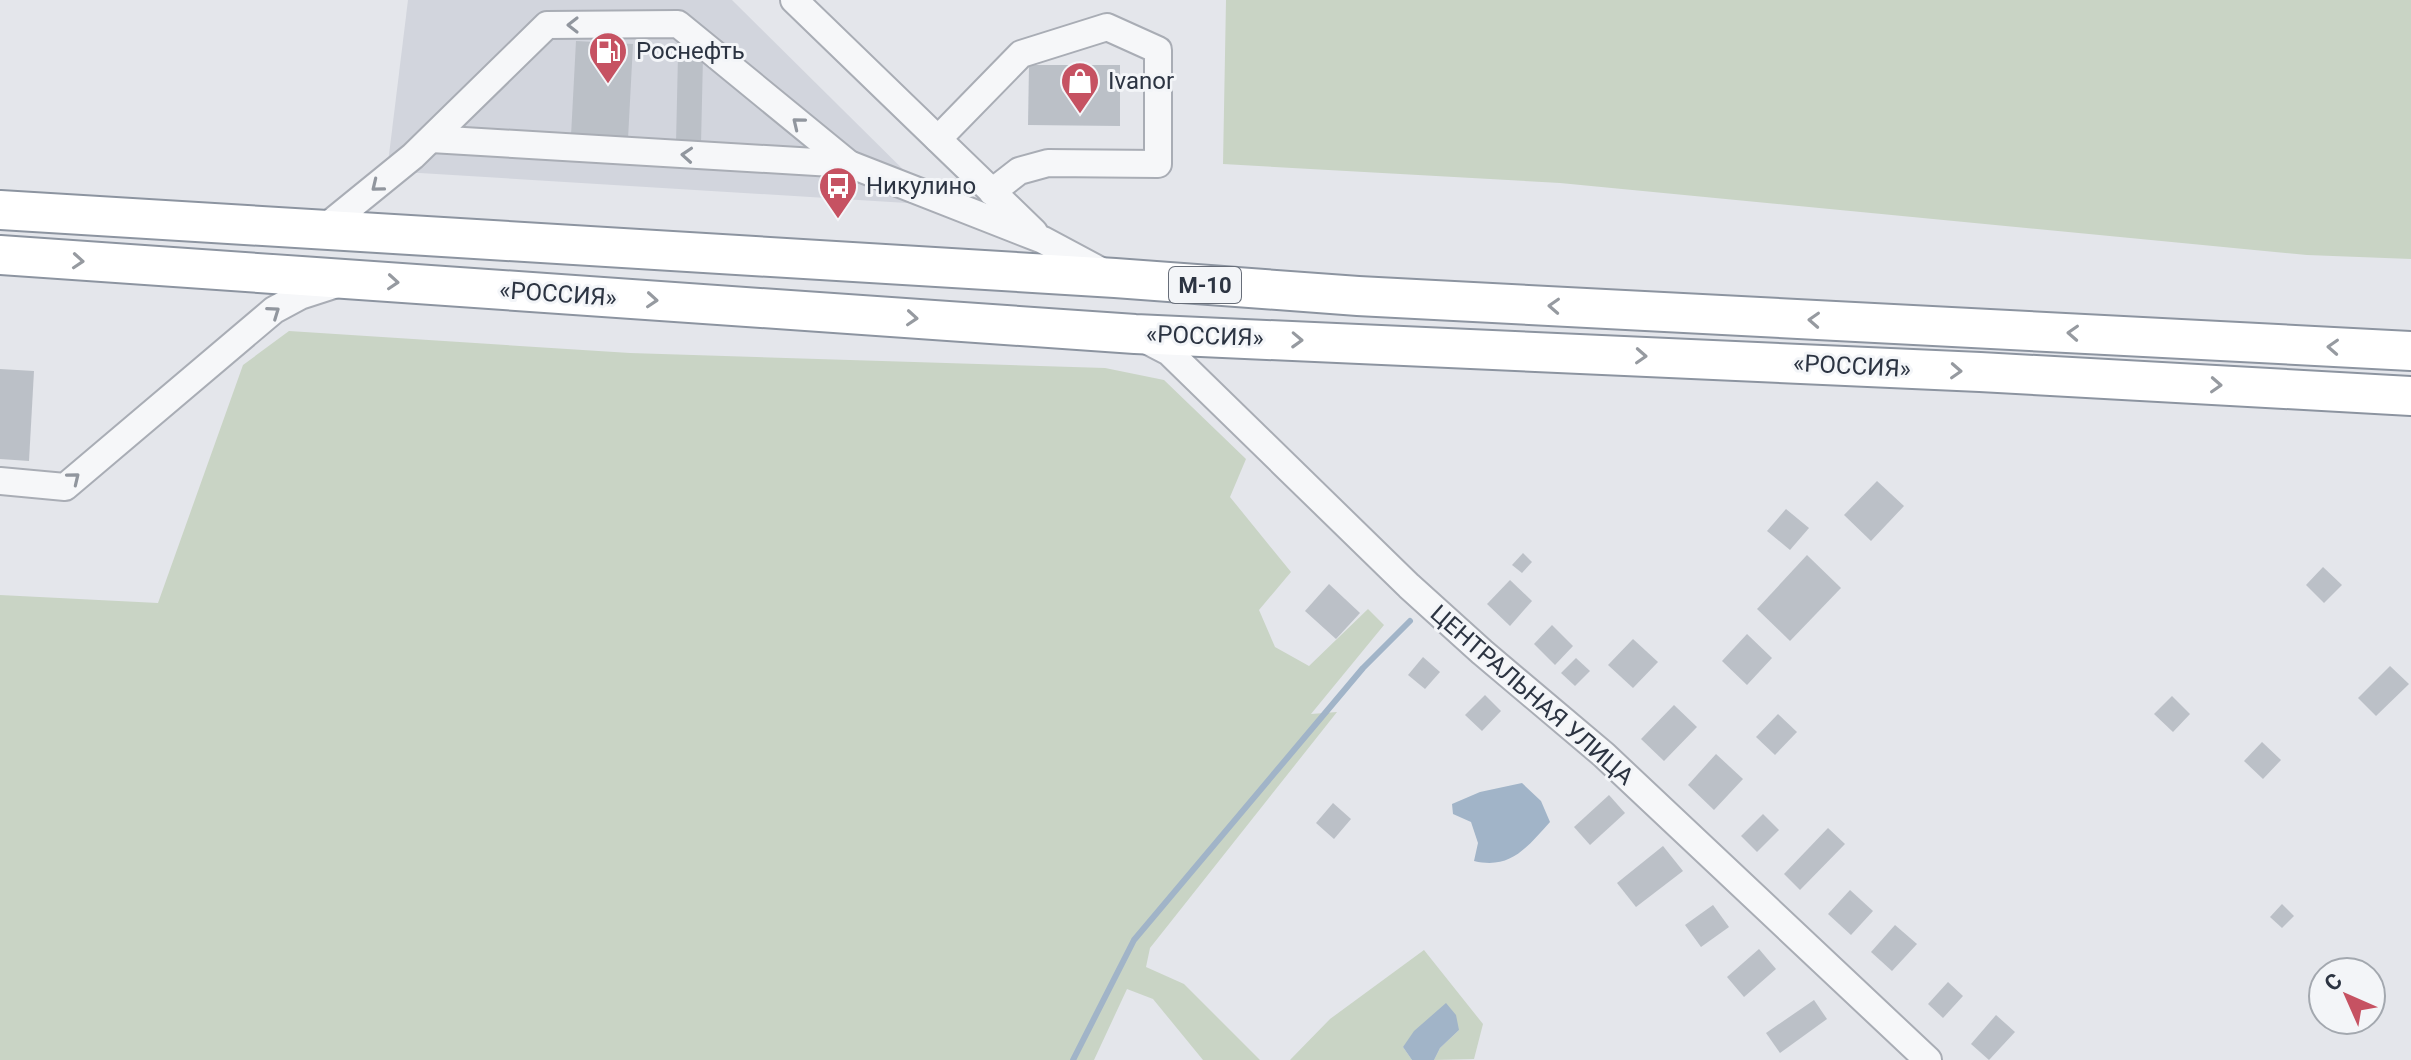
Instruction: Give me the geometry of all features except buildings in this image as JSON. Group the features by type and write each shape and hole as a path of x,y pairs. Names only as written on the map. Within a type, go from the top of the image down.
{"highway":[{"name":"«РОССИЯ»","path":"0,210 1115,278 1358,296 2411,351"},
{"name":"«РОССИЯ»","path":"0,255 1135,334 1665,357 2411,396"}],"street":[{"path":"794,0 1043,240"},
{"path":"322,230 413,156 547,25 678,24 849,164 1043,240 1115,278"},
{"path":"938,139 1021,54 1107,27 1158,50 1158,164 1048,163 1019,171 992,192"},
{"path":"431,139 849,164"},
{"path":"0,481 65,487 274,310 300,296 351,280"},
{"name":"ЦЕНТРАЛЬНАЯ УЛИЦА","path":"1135,334 1169,352 1409,586 1604,755 1928,1060"}],"shaded area":[{"name":"Роснефть","path":"408,0 732,0 939,205 387,171"}],"green space":[{"path":"1226,0 2411,0 2411,259 2307,255 1560,183 1223,164"},
{"path":"289,331 630,353 1105,368 1164,380 1246,459 1230,497 1291,572 1259,610 1275,647 1309,666 1368,609 1384,625 1311,714 1337,712 1150,948 1146,967 1184,984 1260,1060 1203,1060 1153,999 1127,989 1094,1060 0,1060 0,595 158,603 243,365"},
{"path":"1424,950 1483,1024 1474,1059 1434,1060 1440,1048 1459,1030 1403,1047 1412,1060 1290,1060 1330,1019"}],"water":[{"path":"1522,783 1541,801 1550,822 1526,848 1508,859 1487,863 1474,861 1478,843 1471,822 1453,814 1452,804 1480,792"},
{"path":"1446,1003 1456,1015 1459,1030 1440,1048 1434,1060 1412,1060 1403,1047 1414,1031"}],"waterway":[{"path":"1073,1060 1134,940 1363,668 1410,621"}],"place":[{"name":"Роснефть","path":"608,85"},
{"name":"Ivanor","path":"1080,115"},
{"name":"Никулино","path":"838,220"}]}
